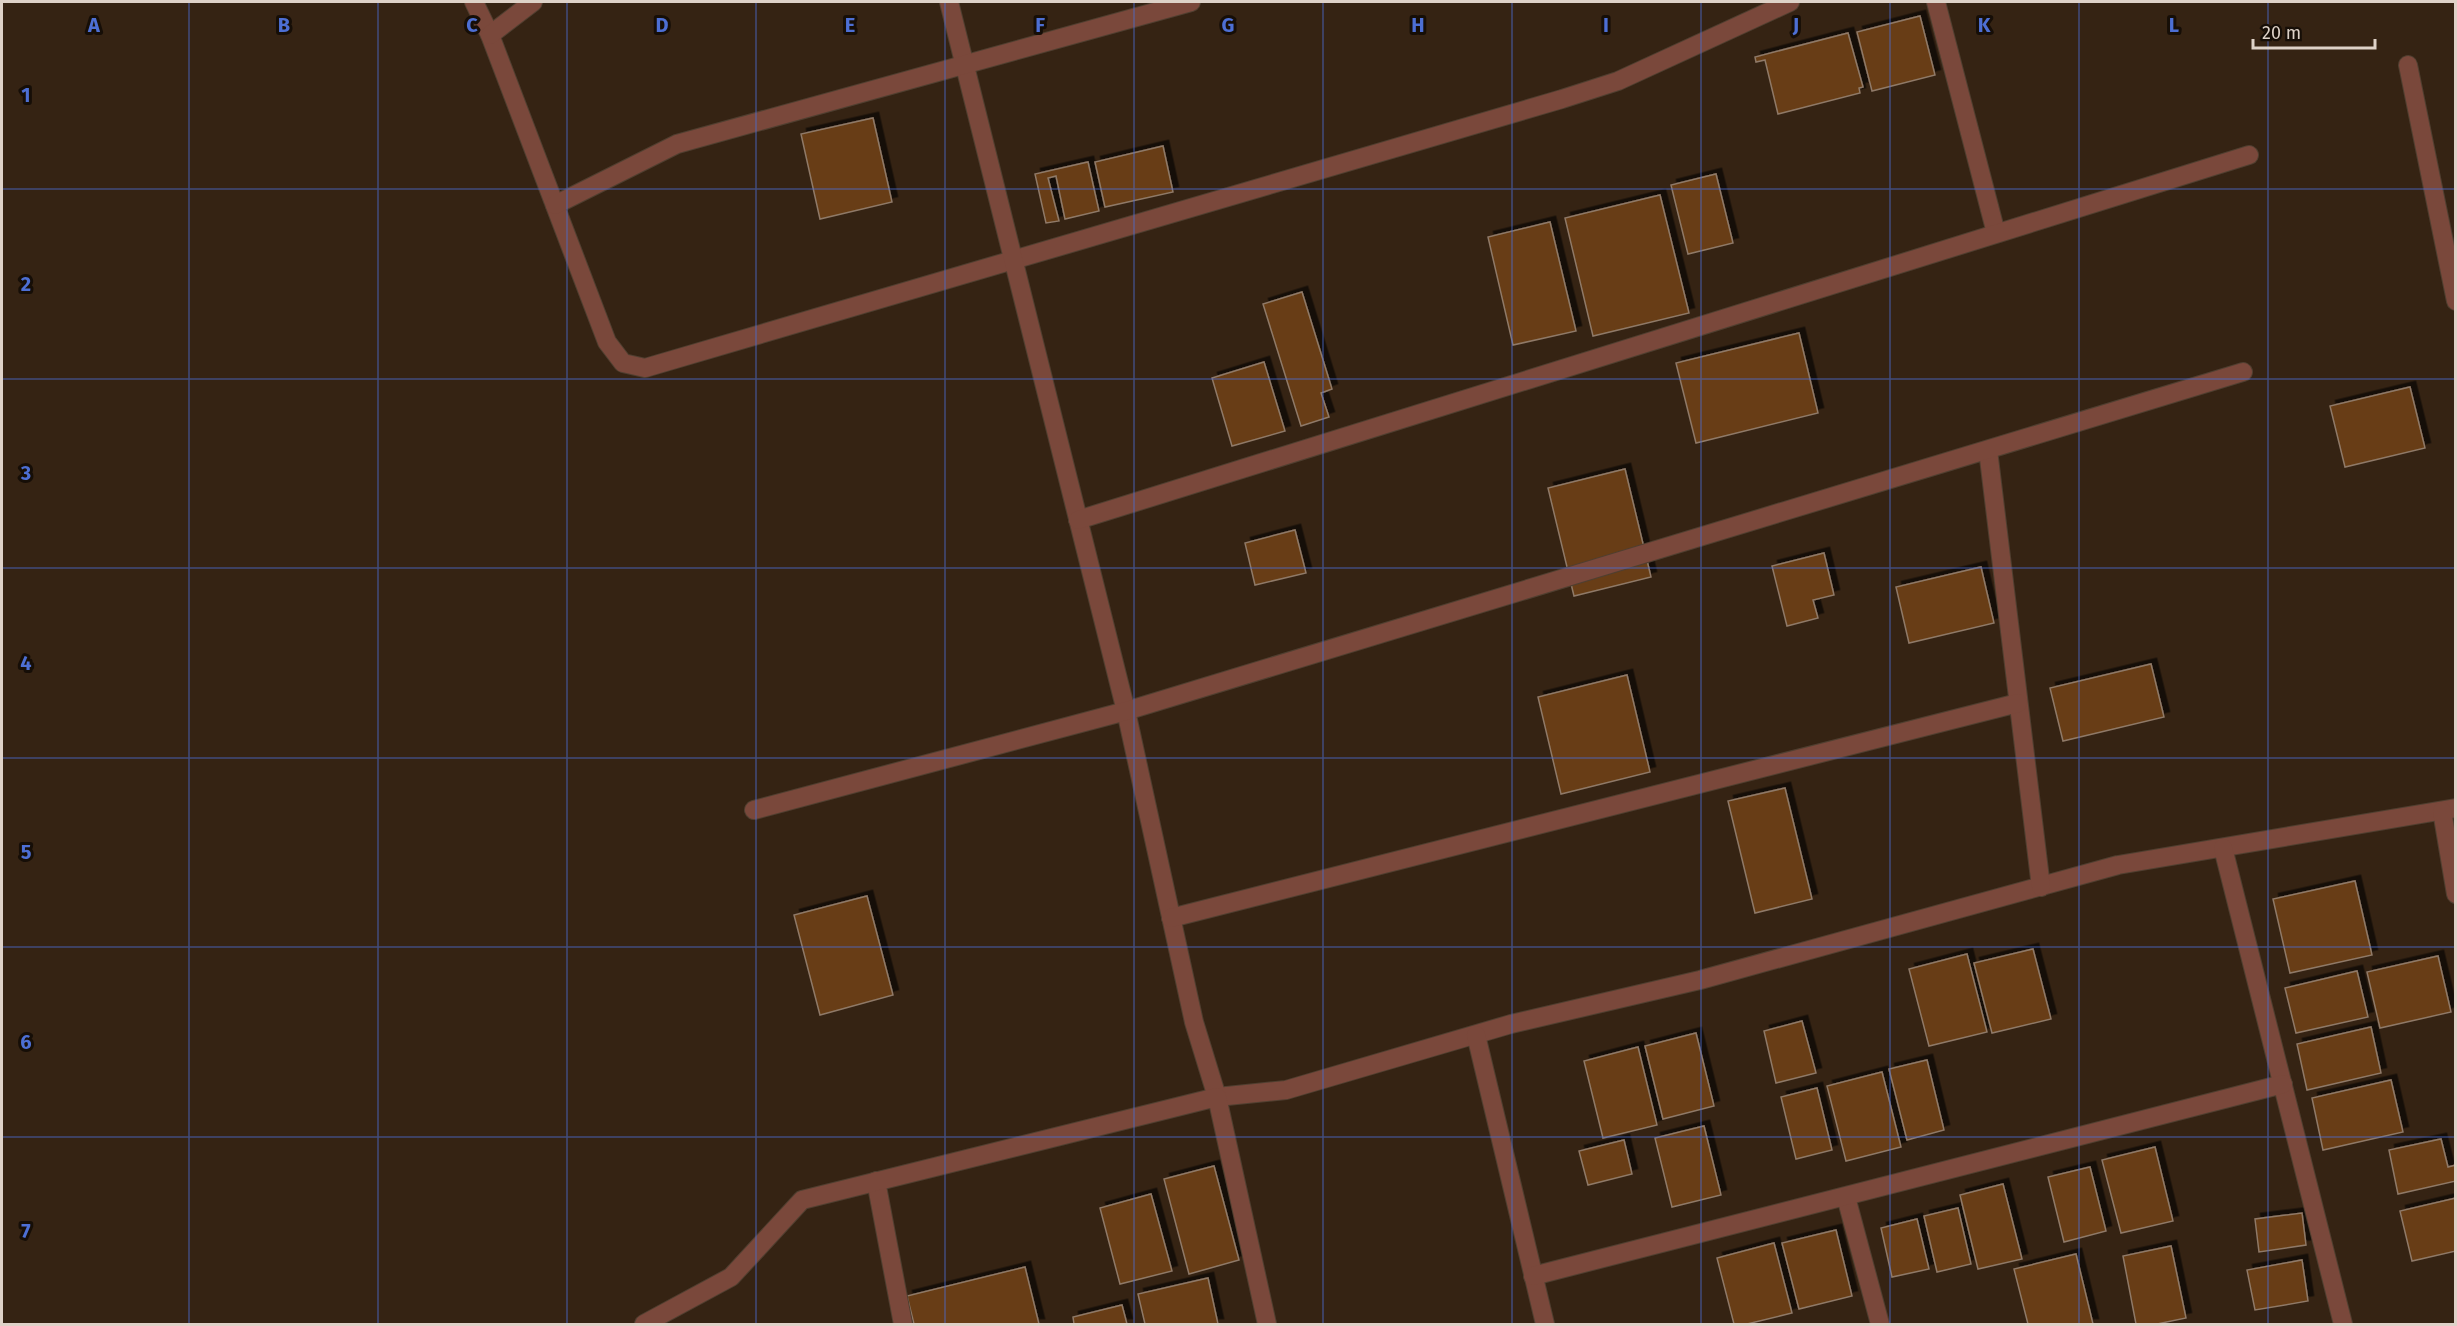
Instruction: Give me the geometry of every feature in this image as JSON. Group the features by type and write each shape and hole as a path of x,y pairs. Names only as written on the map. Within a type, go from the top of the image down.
{"street":[{"path":"474,2 490,35 607,342 623,363 645,368 1014,261 1617,81 1790,2"},
{"path":"490,35 532,2"},
{"path":"949,2 1126,711 1194,1022 1217,1097 1267,1324"},
{"path":"555,205 677,144 1191,2"},
{"path":"1936,2 1996,234"},
{"path":"2408,65 2456,301"},
{"path":"1078,520 2249,155"},
{"path":"754,810 1126,711 2243,372"},
{"path":"1988,450 2041,887"},
{"path":"1171,918 2018,703"},
{"path":"644,1324 731,1277 802,1200 1217,1097 1286,1090 1476,1035 1700,980 2118,866 2449,809 2456,894"},
{"path":"2223,848 2343,1324"},
{"path":"1476,1035 1545,1324"},
{"path":"1533,1276 2283,1084"},
{"path":"876,1181 903,1324"},
{"path":"1846,1197 1880,1324"}],"building":[{"path":"1920,16 1935,75 1872,91 1857,32"},
{"path":"1848,33 1863,87 1859,88 1860,93 1778,114 1765,60 1756,62 1755,57"},
{"path":"873,118 892,202 820,219 801,134"},
{"path":"1163,146 1173,192 1105,207 1095,162"},
{"path":"1088,162 1099,211 1065,219 1056,176 1048,178 1059,221 1046,223 1035,174"},
{"path":"1716,174 1733,243 1688,254 1671,185"},
{"path":"1660,195 1689,313 1593,336 1565,218"},
{"path":"1550,222 1576,331 1513,345 1488,237"},
{"path":"1302,292 1332,389 1321,393 1329,417 1301,426 1263,304"},
{"path":"1799,333 1818,413 1696,443 1676,363"},
{"path":"1264,362 1285,431 1232,446 1212,378"},
{"path":"2410,387 2425,448 2345,467 2330,406"},
{"path":"1625,469 1651,577 1574,596 1548,488"},
{"path":"1295,530 1306,573 1255,585 1245,543"},
{"path":"1824,553 1834,595 1813,600 1818,618 1787,626 1772,566"},
{"path":"1981,567 1994,623 1909,643 1896,587"},
{"path":"2151,664 2164,717 2063,741 2050,688"},
{"path":"1627,675 1650,772 1561,794 1538,697"},
{"path":"1785,788 1812,899 1755,913 1728,801"},
{"path":"2355,881 2372,955 2290,973 2273,899"},
{"path":"867,896 893,995 820,1015 794,915"},
{"path":"2033,949 2051,1019 1992,1033 1974,963"},
{"path":"1967,954 1987,1032 1929,1046 1909,969"},
{"path":"2438,956 2451,1012 2380,1028 2367,972"},
{"path":"2357,971 2368,1017 2296,1033 2285,988"},
{"path":"1802,1021 1816,1073 1776,1083 1764,1031"},
{"path":"2371,1027 2381,1073 2307,1090 2297,1044"},
{"path":"1696,1033 1714,1106 1663,1119 1645,1046"},
{"path":"1638,1047 1657,1125 1603,1138 1584,1061"},
{"path":"1927,1060 1944,1130 1907,1140 1889,1069"},
{"path":"1882,1072 1901,1147 1846,1161 1827,1086"},
{"path":"2391,1080 2403,1132 2323,1150 2312,1098"},
{"path":"1817,1088 1832,1150 1796,1159 1781,1097"},
{"path":"1704,1126 1721,1195 1672,1207 1655,1138"},
{"path":"2441,1139 2448,1167 2456,1165 2456,1181 2398,1194 2389,1150"},
{"path":"1624,1140 1632,1174 1588,1185 1579,1151"},
{"path":"2155,1147 2173,1221 2121,1233 2102,1160"},
{"path":"1214,1166 1239,1260 1189,1274 1164,1179"},
{"path":"2090,1167 2106,1231 2064,1242 2048,1177"},
{"path":"2003,1184 2022,1259 1978,1269 1960,1195"},
{"path":"1151,1194 1172,1271 1120,1284 1100,1208"},
{"path":"2456,1198 2456,1251 2412,1261 2400,1211"},
{"path":"1958,1208 1971,1264 1937,1272 1924,1216"},
{"path":"2302,1213 2306,1245 2259,1252 2255,1219"},
{"path":"1917,1219 1929,1269 1892,1277 1881,1228"},
{"path":"1836,1230 1852,1296 1799,1309 1782,1243"},
{"path":"1774,1243 1792,1313 1747,1324 1734,1324 1717,1258"},
{"path":"2171,1246 2186,1318 2157,1324 2136,1324 2123,1256"},
{"path":"2076,1254 2093,1324 2028,1324 2014,1269"},
{"path":"2302,1260 2308,1301 2255,1310 2247,1270"},
{"path":"1025,1267 1039,1324 914,1324 907,1296"},
{"path":"1208,1278 1218,1324 1145,1324 1138,1294"},
{"path":"1122,1305 1127,1324 1074,1324 1073,1317"}]}
